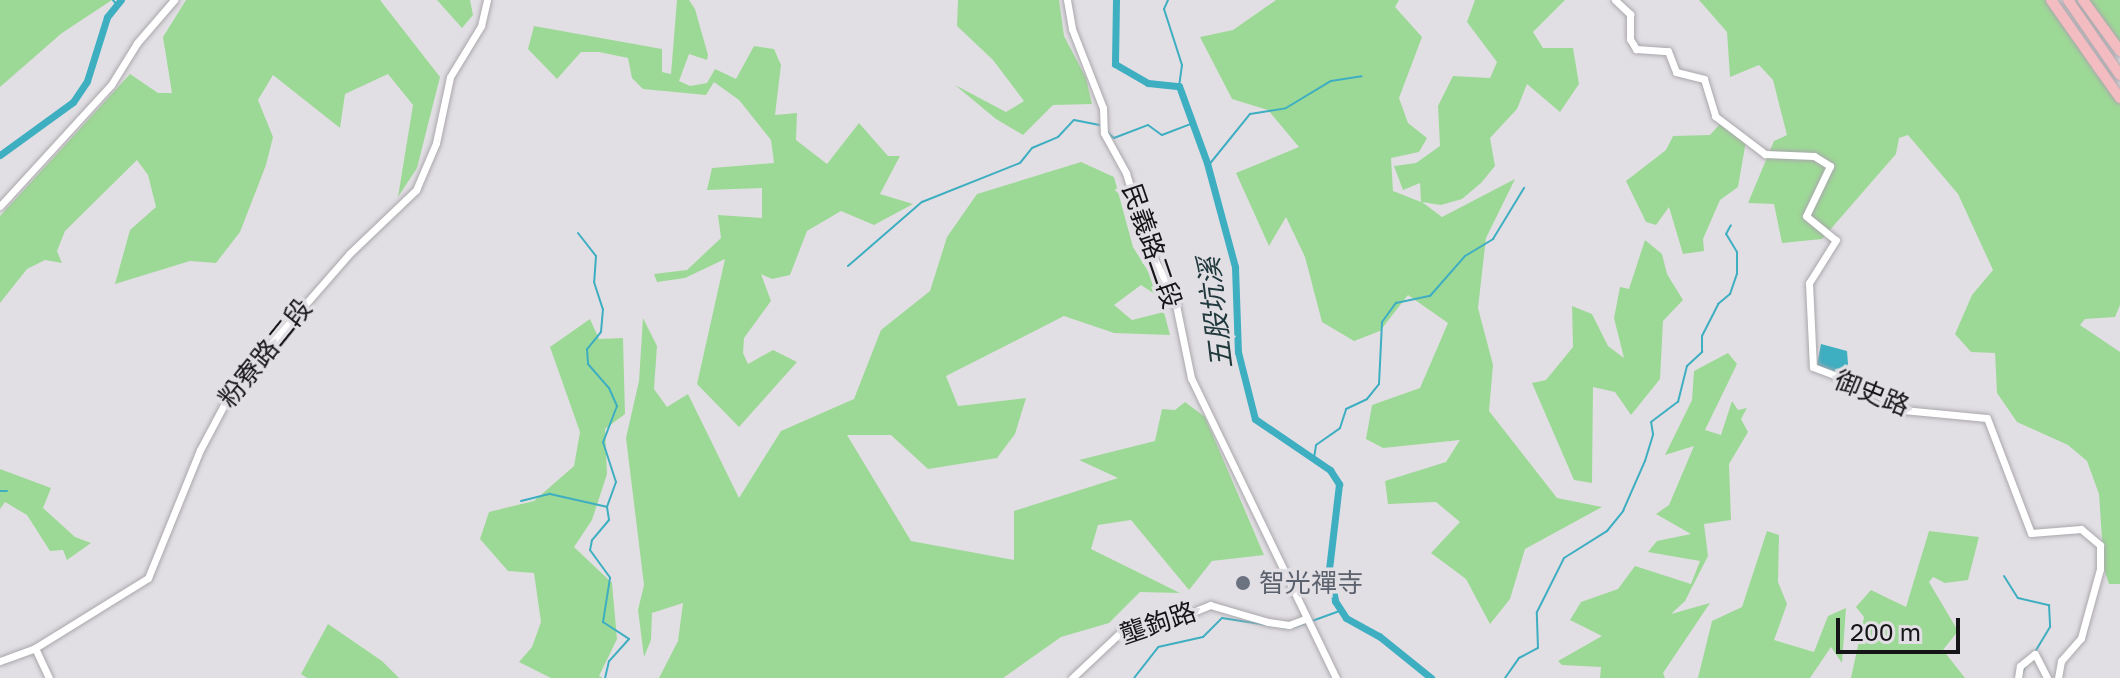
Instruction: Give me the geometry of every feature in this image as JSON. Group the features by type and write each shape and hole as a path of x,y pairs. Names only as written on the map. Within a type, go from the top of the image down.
{"highway":[{"path":"2051,0 2120,98"},
{"path":"2068,0 2106,44 2120,51"},
{"path":"2074,0 2120,64"},
{"path":"2083,0 2120,75"}],"street":[{"path":"0,206 111,85 137,43 174,0"},
{"name":"粉寮路二段","path":"0,661 35,648 148,578 200,450 234,386 349,254 416,190 436,143 450,77 481,26 487,0"},
{"name":"民義路二段","path":"1067,0 1072,29 1103,108 1104,127 1126,173 1149,249 1175,300 1191,378 1306,622 1336,678"},
{"name":"御史路","path":"1615,0 1630,14 1630,39 1636,49 1668,51 1676,72 1704,79 1715,116 1765,154 1814,156 1830,166 1806,216 1836,240 1809,283 1816,370 1863,386 1903,410 1987,418 2012,479 2021,518 2031,533 2081,529 2100,545 2100,569 2080,642 2061,661 2058,678"},
{"name":"壟鉤路","path":"1072,678 1125,628 1151,629 1210,605 1268,622 1289,625 1306,622"},
{"path":"35,648 49,678"},
{"path":"2018,678 2033,655 2047,678"}],"green space":[{"path":"0,0 112,0 62,33 0,87"},
{"path":"186,0 380,0 440,77 417,168 398,197 413,105 388,74 345,94 340,128 273,75 258,100 273,137 266,165 240,232 216,263 190,261 115,284 130,230 156,207 148,175 137,160 65,231 57,251 62,263 45,260 27,269 0,303 0,216 130,74 158,93 172,93 163,37"},
{"path":"437,0 470,0 473,15 462,28"},
{"path":"677,0 689,0 695,9 708,55 707,60 689,54 679,81 690,86 707,83 715,69 736,79 754,46 774,49 781,65 775,115 797,113 796,140 827,164 859,123 888,156 900,156 880,194 913,204 874,225 841,211 807,231 790,275 772,279 761,274 771,301 744,338 743,353 748,364 773,350 797,362 739,427 697,384 725,259 685,278 657,282 654,274 687,270 721,238 718,215 762,218 762,188 707,190 712,168 774,163 771,140 739,100 714,82 706,95 643,89 632,78 628,58 599,52 581,52 557,79 528,49 534,26 662,49 662,72 671,74"},
{"path":"958,0 1059,0 1064,36 1086,78 1092,104 1053,105 1023,135 996,119 955,85 1006,112 1024,101 993,60 957,26"},
{"path":"1276,0 1399,0 1395,7 1422,37 1399,98 1408,123 1427,138 1419,152 1391,158 1393,191 1421,202 1420,183 1403,190 1394,166 1416,163 1440,146 1438,106 1453,76 1490,78 1497,62 1467,22 1475,0 1565,0 1533,32 1543,48 1573,48 1579,84 1560,112 1527,84 1517,109 1490,138 1495,166 1481,183 1462,199 1441,205 1422,202 1442,217 1515,179 1486,238 1478,308 1493,365 1489,411 1557,498 1602,507 1525,549 1510,599 1490,624 1466,579 1431,553 1460,522 1436,502 1388,504 1385,481 1446,462 1460,440 1383,448 1366,439 1372,405 1420,388 1448,323 1408,295 1380,331 1354,341 1322,322 1305,257 1286,217 1269,246 1236,173 1299,147 1268,110 1232,99 1200,37 1233,30"},
{"path":"1699,0 2050,0 2095,73 2120,101 2120,305 2115,317 2085,319 2080,325 2120,352 2120,584 2109,584 2104,569 2099,494 2087,461 2068,445 2017,422 1997,393 1995,353 1971,352 1955,334 1972,295 1993,270 1958,194 1908,135 1899,138 1896,154 1822,239 1782,243 1774,204 1748,203 1774,141 1787,135 1773,80 1759,65 1730,77 1727,32"},
{"path":"2087,0 2120,0 2120,49"},
{"path":"1720,124 1746,141 1738,187 1720,200 1703,239 1704,251 1683,254 1669,207 1656,225 1646,222 1626,181 1666,150 1673,136 1710,135"},
{"path":"1081,162 1114,177 1133,247 1167,302 1141,285 1114,305 1132,320 1164,312 1170,335 1114,333 1064,316 946,376 958,406 1026,398 1015,434 997,458 928,469 891,435 847,435 911,541 1014,560 1014,511 1118,478 1079,460 1155,441 1162,409 1175,410 1185,402 1205,417 1264,555 1212,561 1189,590 1131,520 1098,525 1091,549 1180,593 1140,592 1109,623 1061,637 1003,678 659,678 678,641 683,603 652,613 651,640 644,657 638,610 644,585 626,438 639,381 643,318 657,346 654,389 667,407 688,394 739,498 781,431 854,399 881,330 930,291 947,237 977,194"},
{"path":"1645,240 1662,254 1667,274 1683,300 1663,321 1660,379 1631,415 1615,392 1593,387 1592,483 1574,480 1532,383 1546,380 1573,347 1572,306 1592,314 1608,346 1624,358 1614,318 1620,287 1629,289"},
{"path":"590,319 599,339 623,338 625,414 605,429 607,474 592,520 574,547 612,583 617,639 599,676 603,678 551,678 519,662 532,647 541,622 534,573 508,571 480,539 489,512 534,501 574,466 580,432 550,347"},
{"path":"1728,353 1737,364 1705,430 1721,435 1732,401 1738,410 1747,408 1741,419 1748,432 1729,464 1731,520 1704,524 1708,556 1685,601 1671,614 1710,603 1663,673 1665,678 1600,678 1601,667 1562,665 1558,661 1602,636 1570,620 1581,602 1618,589 1635,566 1691,584 1700,561 1648,552 1657,541 1691,534 1656,514 1669,505 1694,446 1665,455 1692,400 1694,371"},
{"path":"0,469 51,488 43,508 75,537 91,543 67,560 63,550 50,551 27,515 5,502 0,509"},
{"path":"1767,531 1779,535 1778,582 1787,604 1774,640 1814,652 1828,616 1846,608 1842,663 1831,647 1810,678 1698,678 1712,621 1742,607"},
{"path":"1929,531 1979,537 1968,580 1945,583 1933,577 1929,582 1958,631 1943,650 1965,678 1851,678 1864,617 1856,607 1871,590 1906,607"},
{"path":"328,624 382,661 399,678 307,678 301,674"}],"water":[{"path":"1821,344 1847,351 1848,364 1841,377 1817,365"}],"waterway":[{"path":"113,0 117,5"},
{"path":"0,155 73,102 87,81 107,17 121,0"},
{"name":"五股坑溪","path":"1116,0 1115,64 1148,83 1179,86 1207,163 1235,267 1238,352 1255,419 1330,470 1339,484 1329,569 1335,601 1346,618 1379,636 1431,678"},
{"path":"1168,0 1164,9 1182,65 1179,86"},
{"path":"1208,166 1250,114 1286,108 1331,81 1362,76"},
{"path":"848,266 922,202 1020,163 1032,148 1058,137 1074,120 1100,125"},
{"path":"1107,132 1114,138 1148,125 1162,135 1191,124"},
{"path":"1314,458 1316,445 1340,428 1346,409 1367,399 1379,384 1382,322 1396,303 1430,296 1465,256 1493,239 1524,188"},
{"path":"1505,678 1519,658 1538,648 1537,612 1564,558 1607,531 1623,511 1645,461 1653,434 1651,422 1678,402 1687,366 1702,352 1702,336 1718,304 1730,294 1737,274 1737,252 1726,234 1731,225"},
{"path":"578,233 596,256 594,282 603,309 601,332 587,349 588,364 609,388 617,406 603,442 616,482 607,507 609,520 592,540 590,550 610,578 603,622 629,639 609,661 605,678"},
{"path":"0,491 7,491"},
{"path":"521,501 550,494 607,507"},
{"path":"2004,576 2018,598 2049,605 2050,627 2035,652"},
{"path":"1312,621 1340,611"},
{"path":"1134,678 1158,647 1203,637 1222,618 1287,628"},
{"path":"1294,627 1306,623"},
{"path":"2021,676 2026,664"}],"place":[{"name":"智光禪寺","path":"1243,583"}]}
